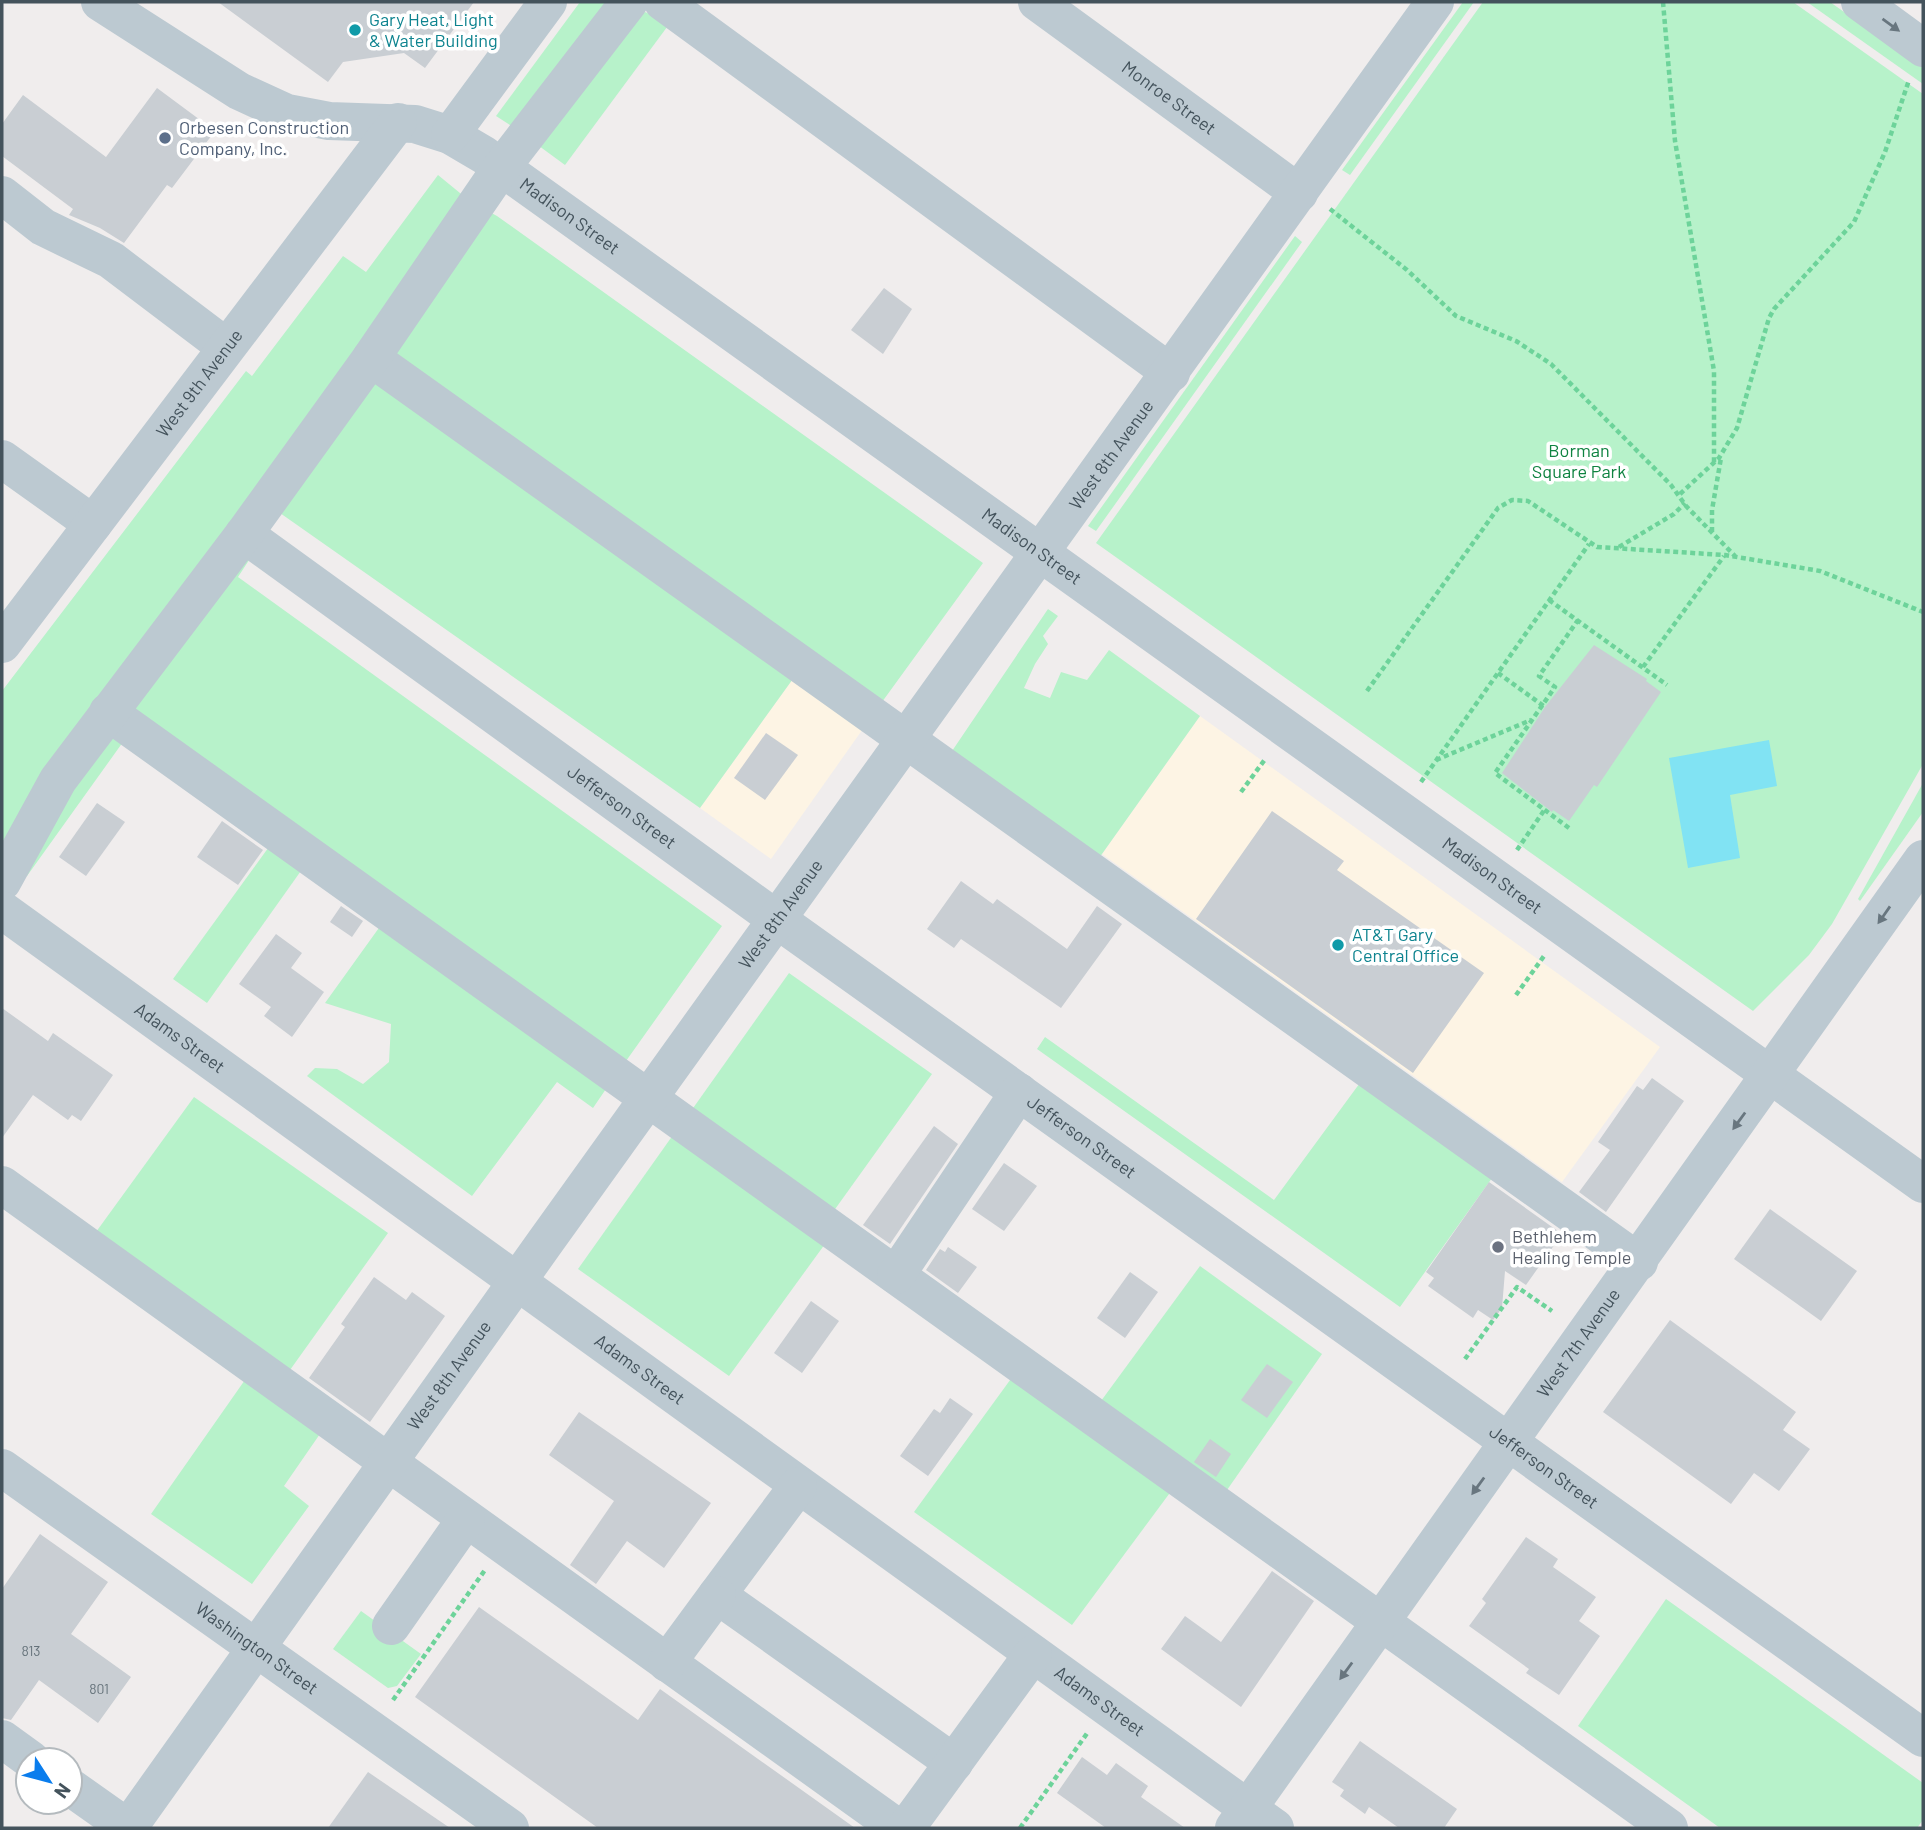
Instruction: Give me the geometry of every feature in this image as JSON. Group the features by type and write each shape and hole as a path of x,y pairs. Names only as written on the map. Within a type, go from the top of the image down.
{"street":[{"name":"Madison Street","path":"100,2 147,14 239,92 287,113 329,121 398,122 450,135 501,168 1923,1184"},
{"path":"450,135 548,2"},
{"path":"2,882 58,780 244,534 371,358 501,168 629,2"},
{"path":"663,2 1171,373"},
{"name":"Monroe Street","path":"1037,2 1315,201"},
{"path":"1860,2 1916,64"},
{"name":"West 8th Avenue","path":"128,1828 1171,373 1315,201 1428,4"},
{"name":"West 9th Avenue","path":"2,644 398,122"},
{"path":"2,195 43,228 111,260 226,347"},
{"path":"371,358 1639,1262"},
{"path":"2,459 93,524"},
{"name":"Jefferson Street","path":"244,534 779,921 1923,1738"},
{"path":"108,712 1381,1622 1555,1764 1670,1828"},
{"name":"West 7th Avenue","path":"1252,1822 1381,1622 1772,1076 1923,859"},
{"name":"Adams Street","path":"2,910 1033,1654 1252,1822"},
{"path":"895,1275 1019,1092"},
{"path":"2,1185 898,1828"},
{"name":"Washington Street","path":"2,1468 510,1828"},
{"path":"667,1663 798,1486"},
{"path":"391,1626 466,1519"},
{"path":"717,1595 954,1763"},
{"path":"906,1828 1033,1654"},
{"path":"84,1797 128,1828"}],"path":[{"path":"1662,2 1675,141 1714,370 1713,465"},
{"path":"1712,534 1713,502 1723,454 1744,410 1769,318 1787,293 1842,238 1854,222 1885,152 1916,64"},
{"path":"1315,201 1397,262 1456,316 1516,341 1551,364 1680,494 1712,534 1735,556"},
{"path":"1680,494 1723,454"},
{"path":"1367,691 1505,502 1519,500 1535,505 1589,544 1735,556 1820,571 1923,612"},
{"path":"1618,548 1674,514 1685,503"},
{"path":"1421,782 1589,544"},
{"path":"1643,667 1724,555"},
{"path":"1549,600 1667,685"},
{"path":"1408,616 1416,622"},
{"path":"1569,828 1495,773 1555,687 1539,676 1578,621"},
{"path":"1498,673 1544,706"},
{"path":"1436,760 1532,719"},
{"path":"1241,792 1266,758"},
{"path":"1517,850 1545,809"},
{"path":"1516,995 1544,956"},
{"path":"1465,1359 1517,1287 1552,1311"},
{"path":"393,1700 486,1569"},
{"path":"1020,1828 1091,1728"}],"shaded area":[{"path":"795,676 865,726 771,859 700,808"},
{"path":"1200,716 1660,1047 1562,1182 1102,854"}],"green space":[{"path":"580,2 615,2 513,127 496,116"},
{"path":"1463,2 1474,2 1350,175 1342,170"},
{"name":"Borman Square Park","path":"1483,2 1793,2 1923,94 1923,764 1832,924 1809,955 1753,1011 1096,543"},
{"path":"1807,2 1830,2 1923,68 1923,84"},
{"path":"645,12 670,23 565,165 535,143 634,20"},
{"path":"438,175 471,202 497,216 983,563 882,702 795,676 700,808 280,513 238,577 722,926 626,1061 123,742 27,876 2,858 2,691 246,371 252,376 343,256 366,272"},
{"path":"1295,236 1302,242 1096,531 1088,526"},
{"path":"1048,609 1058,616 1043,636 1048,644 1024,688 1050,698 1061,672 1087,680 1109,650 1200,716 1097,861 950,754"},
{"path":"1923,783 1923,812 1860,901 1858,899"},
{"path":"271,844 303,868 207,1003 173,979"},
{"path":"381,925 608,1086 593,1108 557,1082 472,1196 307,1076 315,1068 337,1069 363,1084 389,1062 391,1024 325,1003"},
{"path":"789,973 932,1074 833,1212 691,1111"},
{"path":"1045,1037 1274,1200 1365,1076 1497,1171 1400,1307 1037,1049"},
{"path":"194,1097 388,1233 290,1370 96,1232"},
{"path":"673,1135 825,1244 729,1376 578,1269"},
{"path":"1200,1266 1322,1354 1227,1490 1101,1401"},
{"path":"1013,1376 1172,1490 1072,1625 914,1512"},
{"path":"247,1377 322,1431 284,1486 309,1506 252,1584 151,1514"},
{"path":"1666,1599 1923,1783 1923,1820 1917,1828 1720,1828 1578,1726"},
{"path":"361,1611 421,1654 397,1686 388,1688 333,1649"}],"water":[{"path":"1769,740 1777,786 1730,795 1740,858 1688,868 1669,758"}],"building":[{"name":"Gary Heat, Light & Water Building","path":"218,2 474,2 425,68 404,53 343,62 328,82"},
{"path":"157,88 215,131 172,188 167,185 124,243 100,228 69,215 73,209 2,156 2,124 23,95 106,157"},
{"path":"884,288 912,309 883,354 851,330"},
{"path":"1594,645 1647,679 1646,681 1661,692 1597,787 1594,785 1569,821 1553,810 1552,812 1502,773 1545,707"},
{"path":"766,733 798,755 765,800 734,778"},
{"path":"97,803 125,822 86,876 59,857"},
{"name":"AT&T Gary Central Office","path":"1272,811 1344,861 1337,870 1484,973 1413,1073 1196,919"},
{"path":"222,821 263,850 238,885 197,857"},
{"path":"961,881 993,904 997,899 1067,949 1097,906 1122,924 1061,1008 961,939 954,948 927,929"},
{"path":"341,906 363,921 352,937 330,922"},
{"path":"276,934 302,953 291,968 324,992 292,1037 264,1016 271,1007 239,984"},
{"path":"2,1008 48,1041 53,1033 113,1075 81,1121 72,1115 68,1120 33,1095 2,1138"},
{"path":"1652,1078 1684,1101 1606,1212 1579,1192 1610,1150 1598,1142 1637,1086 1643,1090"},
{"path":"934,1126 958,1144 890,1244 863,1225"},
{"path":"1004,1163 1037,1186 1004,1231 972,1209"},
{"name":"Bethlehem Healing Temple","path":"1489,1182 1562,1234 1526,1285 1505,1271 1502,1308 1493,1320 1478,1310 1473,1318 1428,1286 1434,1278 1426,1272"},
{"path":"1770,1209 1857,1271 1821,1321 1734,1259"},
{"path":"948,1247 977,1267 958,1293 926,1270 940,1249 945,1252"},
{"path":"1130,1272 1158,1292 1125,1338 1097,1318"},
{"path":"374,1277 406,1300 412,1292 445,1316 370,1422 309,1378 345,1327 341,1324"},
{"path":"811,1301 839,1321 802,1373 774,1353"},
{"path":"1670,1320 1796,1412 1783,1430 1810,1449 1779,1491 1754,1473 1731,1504 1603,1412"},
{"path":"1267,1364 1293,1382 1267,1418 1241,1400"},
{"path":"950,1398 973,1414 928,1476 900,1456 934,1409 940,1413"},
{"path":"579,1412 711,1503 664,1568 627,1541 596,1584 570,1565 614,1501 549,1455"},
{"path":"1210,1439 1231,1454 1216,1477 1194,1462"},
{"path":"40,1534 108,1582 71,1634 131,1677 98,1723 39,1680 11,1720 2,1718 2,1589"},
{"path":"1526,1537 1558,1559 1553,1567 1596,1597 1579,1621 1600,1636 1559,1695 1526,1673 1529,1669 1469,1626 1486,1603 1482,1599"},
{"path":"1272,1571 1314,1601 1241,1707 1161,1649 1185,1616 1221,1642"},
{"path":"479,1607 638,1720 660,1689 855,1828 598,1828 415,1697"},
{"path":"1360,1741 1457,1809 1444,1828 1399,1828 1369,1807 1365,1814 1340,1796 1344,1790 1332,1782"},
{"path":"1082,1757 1107,1775 1116,1763 1148,1786 1141,1797 1185,1828 1106,1828 1057,1793"},
{"path":"368,1772 450,1828 328,1828"}],"place":[{"name":"Gary Heat, Light & Water Building","path":"355,30"},
{"name":"Orbesen Construction Company, Inc.","path":"165,138"},
{"name":"AT&T Gary Central Office","path":"1338,945"},
{"name":"Bethlehem Healing Temple","path":"1498,1247"}]}
